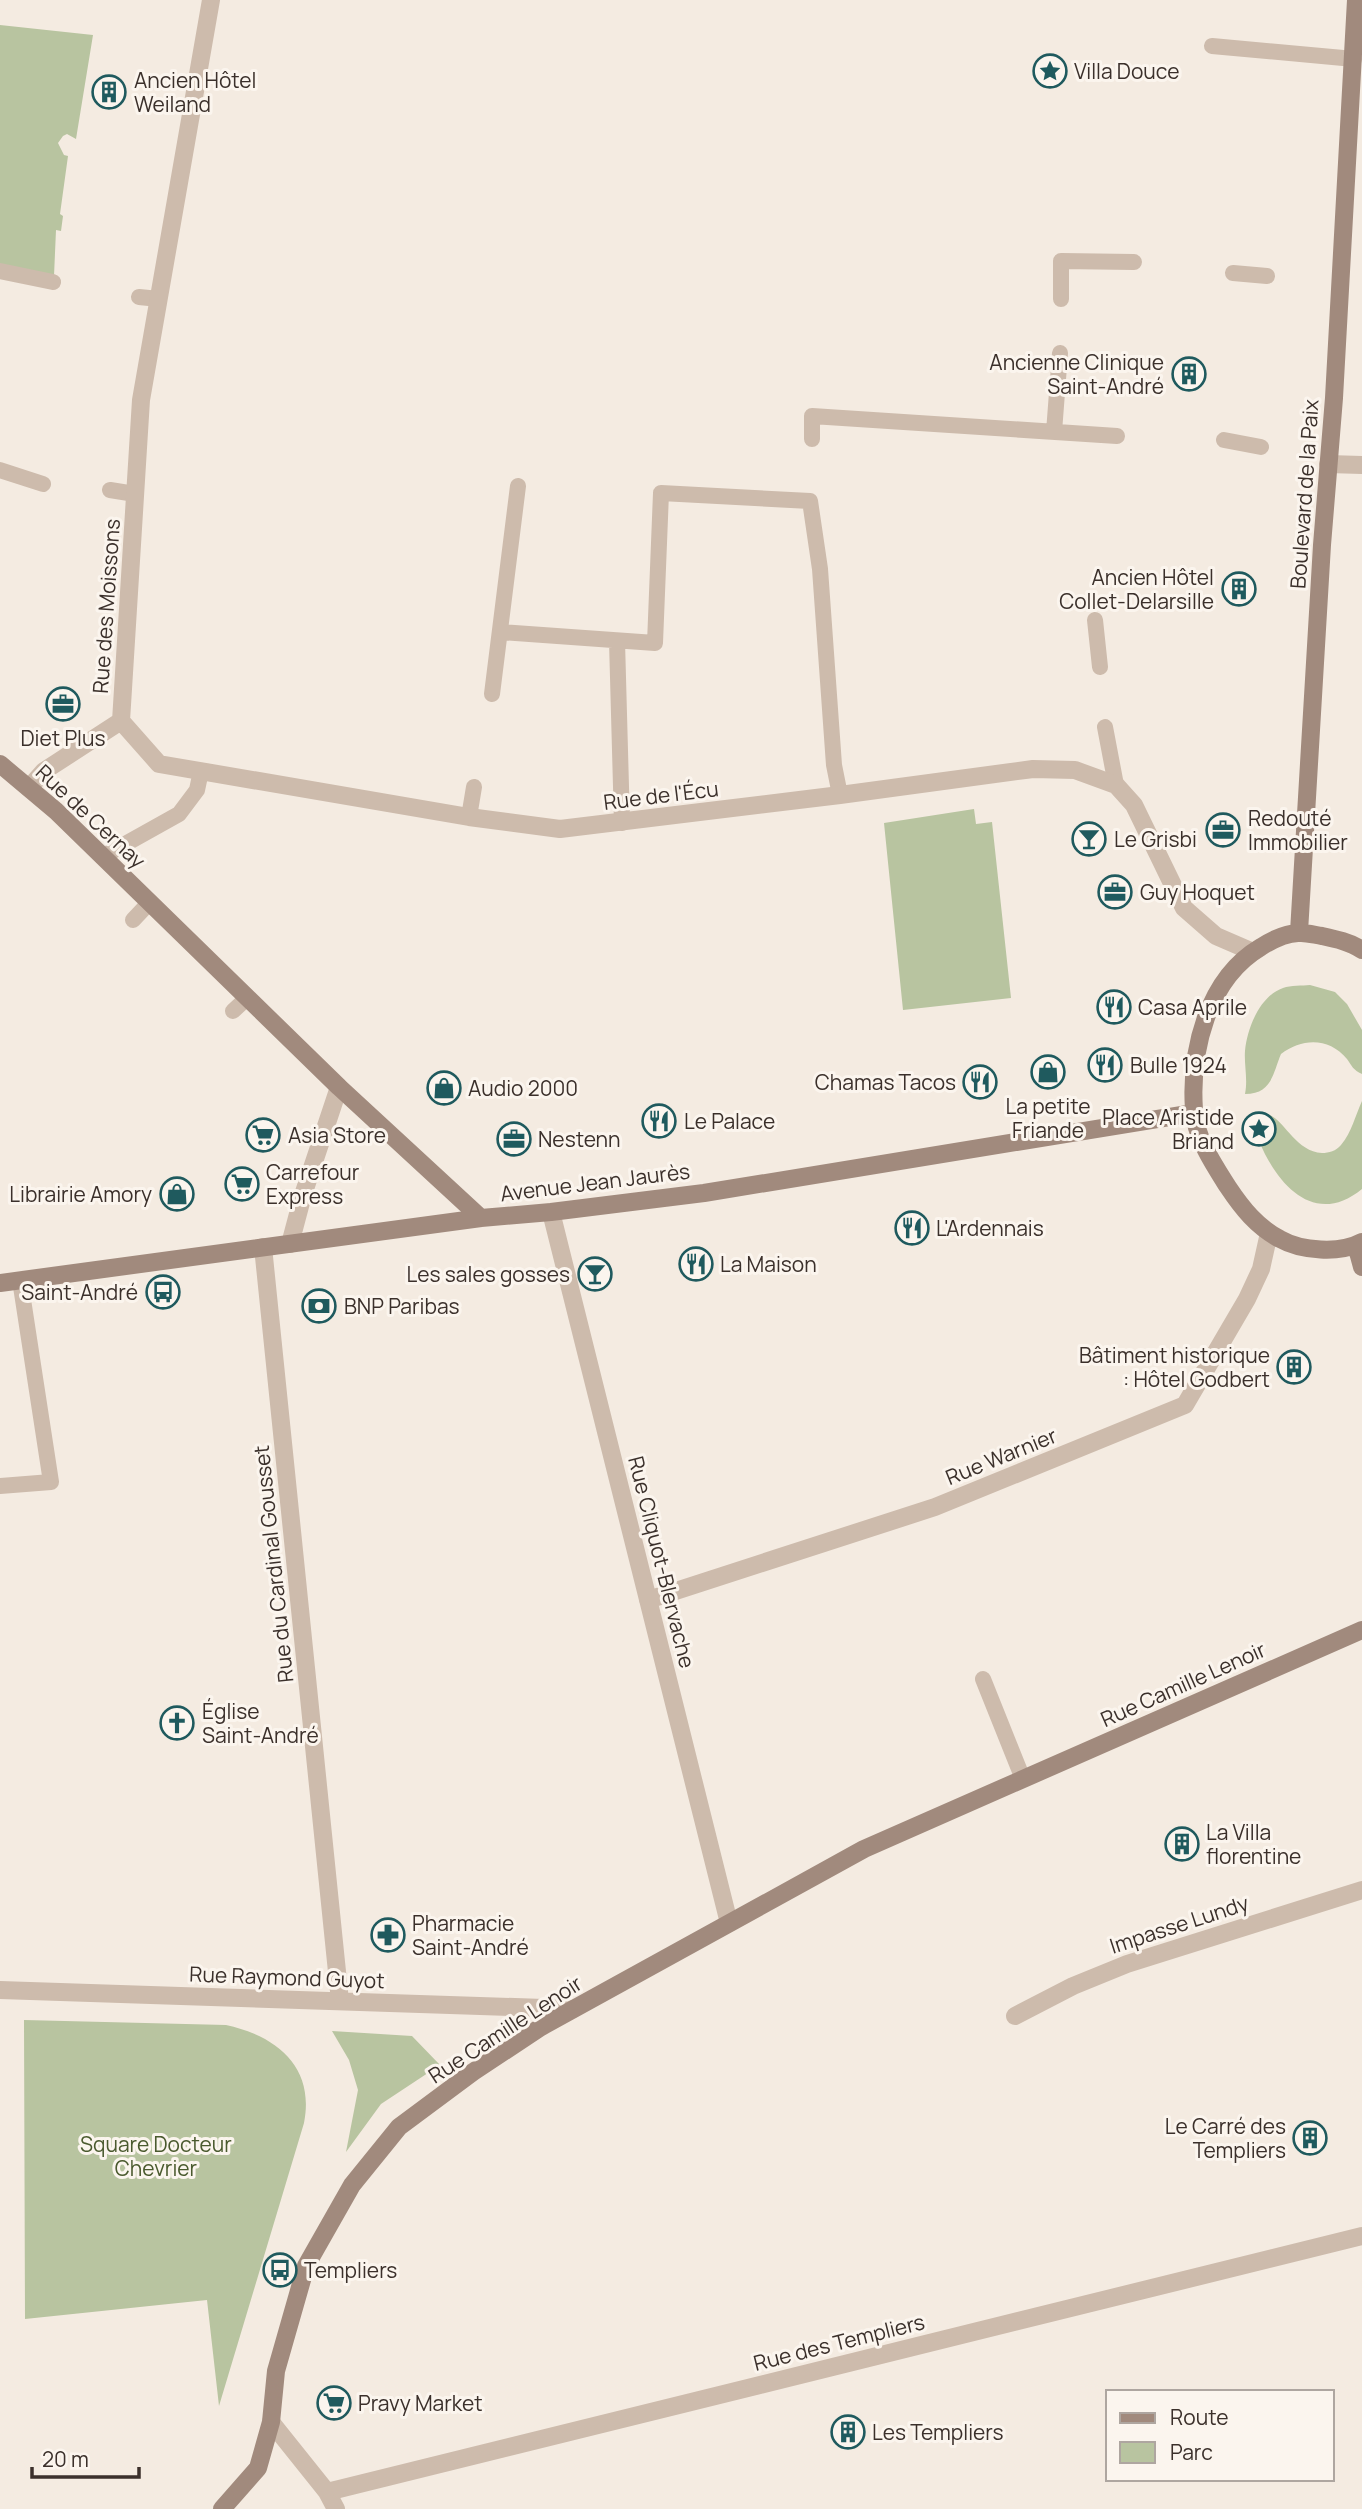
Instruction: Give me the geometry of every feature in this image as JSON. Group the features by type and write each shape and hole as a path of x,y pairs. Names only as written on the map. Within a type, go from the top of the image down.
{"main road":[{"name":"Boulevard de la Paix","path":"1299,932 1334,398 1356,0"},
{"name":"Rue de Cernay","path":"0,764 56,811 339,1087 481,1218"},
{"path":"1362,950 1337,939 1299,932 1273,940 1253,952 1225,978 1206,1017 1195,1057 1194,1113 1208,1157 1249,1217 1269,1233 1291,1245 1322,1249 1359,1244 1362,1267"},
{"name":"Avenue Jean Jaurès","path":"0,1283 481,1218 704,1193 1194,1113"},
{"name":"Rue Camille Lenoir","path":"222,2509 258,2468 271,2422 276,2371 306,2266 352,2185 399,2127 473,2072 573,2009 864,1849 1362,1630"}],"street":[{"name":"Rue des Moissons","path":"121,721 141,400 211,0"},
{"path":"1328,464 1362,465"},
{"path":"29,788 44,771 121,721"},
{"name":"Rue de l'Écu","path":"121,721 159,764 469,817 560,829 1033,769 1075,770 1116,785"},
{"path":"1116,785 1134,806 1184,908 1216,936 1253,952"},
{"path":"290,1244 303,1195 339,1087"},
{"name":"Rue Cliquot-Blervache","path":"551,1212 729,1923"},
{"name":"Rue Warnier","path":"648,1600 935,1507 1185,1405 1247,1299 1261,1269 1269,1233"},
{"name":"Rue du Cardinal Gousset","path":"263,1247 340,2001"},
{"name":"Impasse Lundy","path":"1015,2016 1073,1986 1127,1964 1362,1890"},
{"name":"Rue Raymond Guyot","path":"0,1990 573,2009"},
{"name":"Rue des Templiers","path":"327,2492 1362,2236"},
{"path":"271,2422 327,2492 336,2509"}],"lane":[{"path":"1212,46 1354,60"},
{"path":"1061,299 1061,261 1133,262"},
{"path":"0,271 53,282"},
{"path":"1233,273 1267,276"},
{"path":"139,297 159,299"},
{"path":"1054,432 1060,353"},
{"path":"812,439 812,416 1117,436"},
{"path":"1224,440 1261,447"},
{"path":"0,470 43,484"},
{"path":"492,694 518,486"},
{"name":"Rue des Moissons","path":"110,490 135,494"},
{"path":"500,632 655,643 661,493 809,493 820,569 834,765 840,795"},
{"path":"1096,620 1100,667"},
{"path":"617,640 622,823"},
{"path":"1105,727 1116,785"},
{"path":"102,857 179,814 197,790 201,771"},
{"path":"469,817 474,787"},
{"path":"133,920 149,903"},
{"path":"233,1011 247,998"},
{"path":"0,1486 51,1482 20,1280"},
{"path":"983,1679 1023,1779"}],"green space":[{"path":"0,25 93,35 76,139 67,134 58,143 64,155 68,156 60,214 63,216 61,231 56,230 54,276 0,265"},
{"path":"974,809 976,824 992,822 1011,998 903,1010 884,823"},
{"path":"1310,985 1335,992 1347,1004 1362,1030 1362,1074 1332,1047 1315,1042 1306,1043 1281,1054 1266,1086 1254,1093 1245,1094 1245,1051 1249,1033 1261,1005 1275,992 1286,987"},
{"path":"1362,1101 1362,1189 1342,1201 1323,1204 1305,1199 1290,1188 1277,1173 1266,1155 1251,1116 1261,1113 1270,1115 1310,1150 1327,1153 1337,1149 1345,1140"},
{"name":"Square Docteur Chevrier","path":"24,2020 226,2025 261,2037 276,2046 298,2070 306,2103 304,2123 219,2406 207,2300 25,2319"},
{"path":"332,2031 412,2036 440,2065 381,2104 346,2152 358,2090 349,2060"}],"place":[{"name":"Villa Douce","path":"1050,71"},
{"name":"Ancien Hôtel Weiland","path":"109,92"},
{"name":"Ancienne Clinique Saint-André","path":"1189,374"},
{"name":"Ancien Hôtel Collet-Delarsille","path":"1239,589"},
{"name":"Diet Plus","path":"63,704"},
{"name":"Redouté Immobilier","path":"1223,830"},
{"name":"Le Grisbi","path":"1089,839"},
{"name":"Guy Hoquet","path":"1115,892"},
{"name":"Casa Aprile","path":"1114,1007"},
{"name":"Bulle 1924","path":"1105,1065"},
{"name":"La petite Friande","path":"1048,1072"},
{"name":"Chamas Tacos","path":"980,1082"},
{"name":"Audio 2000","path":"444,1088"},
{"name":"Le Palace","path":"659,1121"},
{"name":"Place Aristide Briand","path":"1259,1129"},
{"name":"Asia Store","path":"263,1135"},
{"name":"Nestenn","path":"514,1139"},
{"name":"Carrefour Express","path":"242,1184"},
{"name":"Librairie Amory","path":"177,1194"},
{"name":"L'Ardennais","path":"912,1228"},
{"name":"La Maison","path":"696,1264"},
{"name":"Les sales gosses","path":"595,1274"},
{"name":"Saint-André","path":"163,1292"},
{"name":"BNP Paribas","path":"319,1306"},
{"name":"Bâtiment historique : Hôtel Godbert","path":"1294,1367"},
{"name":"Église Saint-André","path":"177,1723"},
{"name":"La Villa florentine","path":"1182,1844"},
{"name":"Pharmacie Saint-André","path":"388,1935"},
{"name":"Le Carré des Templiers","path":"1310,2138"},
{"name":"Templiers","path":"280,2270"},
{"name":"Pravy Market","path":"334,2403"},
{"name":"Les Templiers","path":"848,2432"}]}
